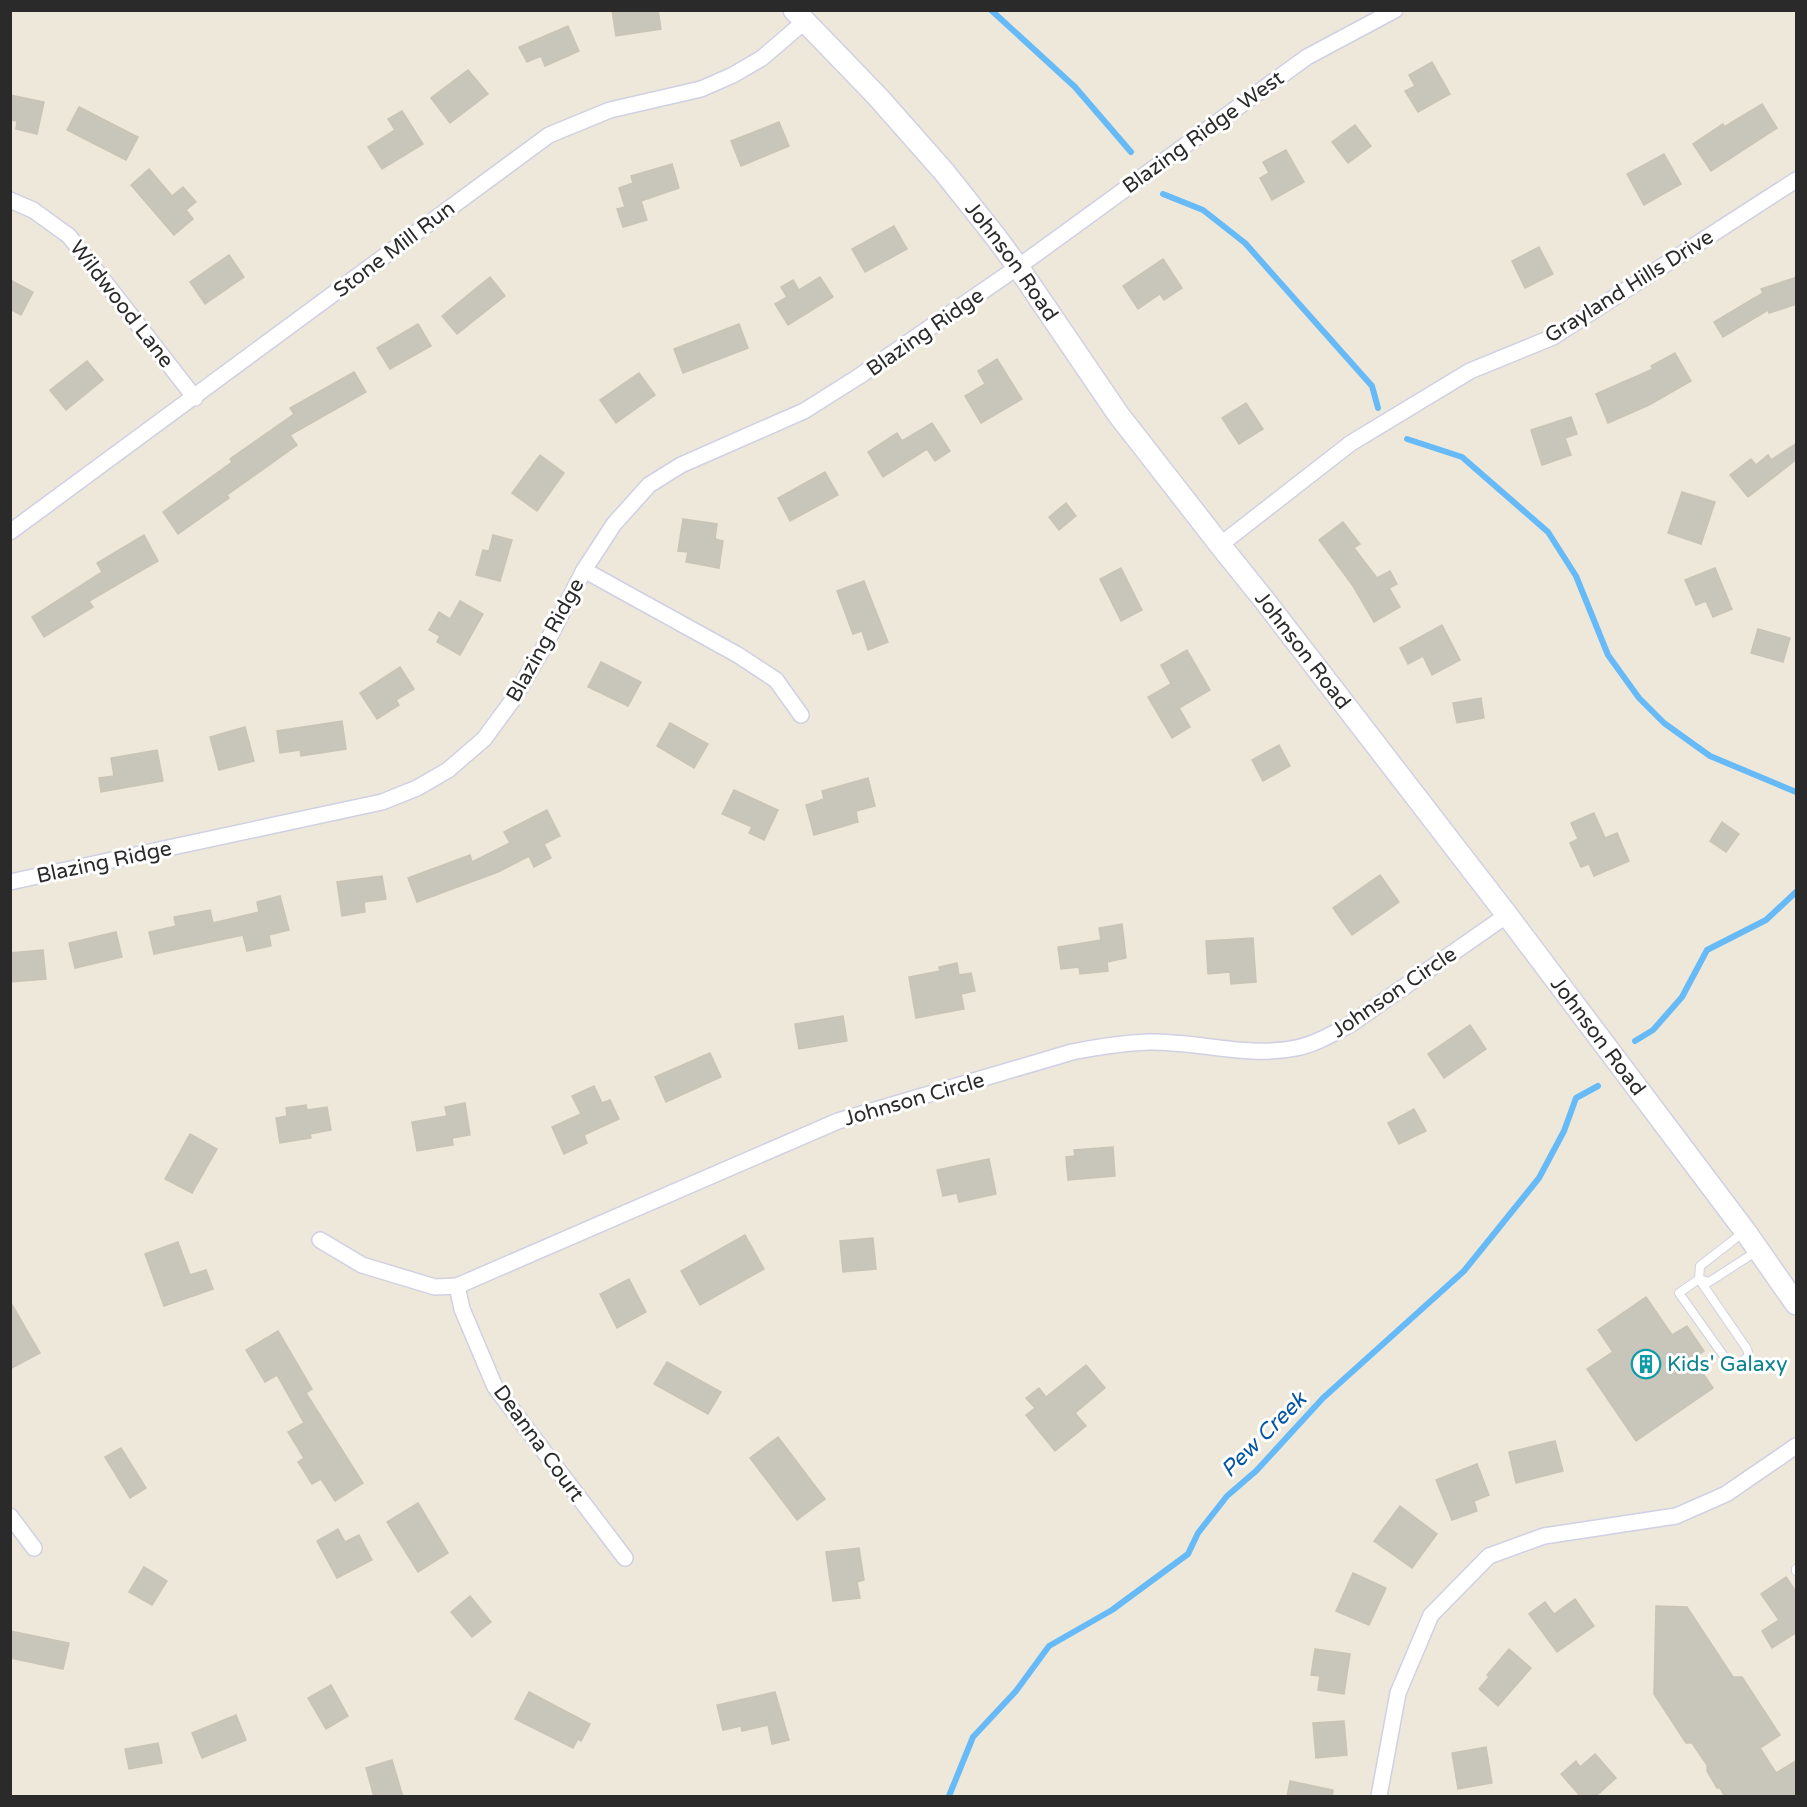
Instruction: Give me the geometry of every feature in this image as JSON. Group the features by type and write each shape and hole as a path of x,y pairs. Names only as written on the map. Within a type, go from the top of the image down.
{"street":[{"name":"Blazing Ridge West","path":"1018,267 1307,57 1395,10"},
{"name":"Johnson Road","path":"799,16 878,97 945,173 1018,267 1118,414 1507,915 1745,1231 1797,1304"},
{"name":"Stone Mill Run","path":"10,532 195,398 549,135 610,110 701,89 733,75 762,58 799,16"},
{"name":"Grayland Hills Drive","path":"1220,546 1351,442 1470,371 1553,337 1797,180"},
{"name":"Wildwood Lane","path":"10,200 33,210 69,236 195,398"},
{"name":"Blazing Ridge","path":"10,882 382,802 417,788 448,770 484,740 512,701 548,640 584,570 614,524 649,485 681,465 804,411 858,377 1018,267"},
{"path":"584,570 738,655 776,680 801,715"},
{"name":"Johnson Circle","path":"320,1240 362,1265 435,1287 457,1286 838,1121 1072,1052 1109,1045 1150,1042 1270,1051 1297,1048 1351,1024 1507,915"},
{"name":"Deanna Court","path":"457,1286 462,1309 495,1387 625,1558"},
{"path":"1379,1797 1398,1693 1431,1615 1489,1556 1544,1536 1676,1516 1726,1494 1797,1446"},
{"path":"10,1516 34,1548"}],"lane":[{"path":"1699,1279 1679,1293 1728,1362 1737,1365 1749,1356 1747,1349 1699,1279 1700,1266 1745,1231"},
{"path":"1699,1279 1709,1282 1758,1250"}],"building":[{"path":"612,10 658,10 661,29 616,36"},
{"path":"568,26 579,51 545,66 541,56 527,62 519,47"},
{"path":"1432,62 1450,94 1418,112 1405,91 1415,86 1409,75"},
{"path":"468,70 488,94 450,123 431,98"},
{"path":"10,95 44,102 37,134 16,129 17,121 10,120"},
{"path":"1762,104 1777,128 1711,171 1693,144 1723,124 1724,127"},
{"path":"79,107 138,137 126,160 67,130"},
{"path":"402,111 423,144 382,169 368,147 395,130 388,119"},
{"path":"779,122 789,146 741,166 731,141"},
{"path":"1355,125 1371,146 1348,163 1332,142"},
{"path":"1286,150 1304,182 1272,200 1260,178 1269,173 1263,162"},
{"path":"1664,154 1681,184 1644,205 1627,174"},
{"path":"672,164 679,188 641,201 647,220 623,227 617,209 625,207 619,188 633,183 631,176"},
{"path":"149,169 172,196 183,187 196,202 186,210 193,219 174,235 131,185"},
{"path":"894,226 907,249 865,272 852,249"},
{"path":"1539,247 1553,274 1525,288 1512,261"},
{"path":"229,255 244,277 205,304 190,282"},
{"path":"1163,259 1182,288 1164,300 1160,294 1138,309 1123,286"},
{"path":"490,277 505,296 457,334 442,316"},
{"path":"820,277 833,297 788,325 775,304 787,297 781,287 793,280 799,290"},
{"path":"1797,277 1797,304 1769,313 1768,310 1723,337 1714,322 1763,293 1761,289"},
{"path":"10,280 33,292 21,315 10,309"},
{"path":"418,324 431,346 390,369 377,348"},
{"path":"739,324 748,348 683,373 674,349"},
{"path":"1675,353 1691,381 1649,405 1608,423 1596,394 1653,369 1651,366"},
{"path":"997,359 1022,399 981,423 965,396 985,384 978,371"},
{"path":"87,361 103,380 66,410 50,390"},
{"path":"354,372 366,392 290,435 297,445 227,495 229,498 178,534 163,512 232,462 230,459 294,414 290,408"},
{"path":"639,373 655,395 616,423 600,400"},
{"path":"1246,403 1263,429 1239,444 1222,418"},
{"path":"1571,417 1577,434 1565,438 1571,455 1542,465 1531,430"},
{"path":"932,423 950,451 935,461 927,449 883,477 868,452 897,433 902,441"},
{"path":"1797,443 1797,459 1748,497 1730,475 1751,459 1756,465 1768,455 1771,460"},
{"path":"540,455 564,473 537,511 512,493"},
{"path":"825,472 838,495 790,521 778,498"},
{"path":"1682,492 1715,502 1701,544 1668,533"},
{"path":"1066,503 1076,516 1059,530 1049,517"},
{"path":"683,519 717,524 715,539 723,541 719,568 686,562 688,552 678,551"},
{"path":"1343,522 1360,544 1354,548 1377,578 1390,571 1397,584 1389,588 1400,607 1374,622 1353,586 1319,540"},
{"path":"144,535 158,561 89,601 93,607 44,637 32,617 102,572 97,563"},
{"path":"493,535 512,540 500,581 476,575 483,550 489,551"},
{"path":"1121,568 1142,610 1121,621 1100,579"},
{"path":"1715,568 1732,609 1713,617 1706,601 1696,605 1685,580"},
{"path":"864,581 888,642 868,650 862,631 853,634 837,591"},
{"path":"460,601 483,614 460,655 437,642 440,636 429,630 439,612 450,619"},
{"path":"1442,625 1460,660 1432,675 1423,656 1408,664 1400,648"},
{"path":"1758,629 1790,638 1783,662 1751,653"},
{"path":"1187,650 1210,690 1179,708 1190,727 1172,738 1148,697 1171,684 1161,665"},
{"path":"601,662 641,682 628,706 588,687"},
{"path":"400,667 414,689 396,700 399,705 377,719 360,693"},
{"path":"1481,698 1484,718 1457,723 1453,703"},
{"path":"342,721 346,749 301,756 300,750 280,753 277,731"},
{"path":"670,723 708,744 694,768 657,746"},
{"path":"245,727 254,761 219,770 210,737"},
{"path":"1279,745 1290,766 1263,781 1252,760"},
{"path":"157,750 163,781 101,792 99,778 114,776 111,758"},
{"path":"868,778 875,806 856,811 858,822 814,835 806,805 824,799 822,791"},
{"path":"734,790 778,810 764,840 749,833 752,827 722,814"},
{"path":"547,810 560,836 544,844 551,858 534,867 529,856 498,872 417,902 408,878 470,855 472,862 510,843 504,832"},
{"path":"1594,813 1605,838 1617,833 1629,861 1594,876 1589,864 1581,867 1570,843 1578,839 1571,823"},
{"path":"1722,822 1739,834 1726,852 1710,841"},
{"path":"1380,875 1399,902 1352,935 1333,908"},
{"path":"382,876 386,899 364,902 365,912 342,916 337,882"},
{"path":"280,896 289,930 269,935 271,946 247,951 243,935 154,954 149,932 176,926 174,917 210,910 213,923 259,912 257,902"},
{"path":"1122,924 1126,958 1107,962 1108,971 1080,974 1079,967 1061,969 1058,947 1101,940 1099,928"},
{"path":"116,932 122,957 75,968 69,943"},
{"path":"1253,938 1256,982 1231,984 1230,972 1208,974 1206,941"},
{"path":"43,950 46,979 10,982 10,953"},
{"path":"957,963 959,975 971,973 975,991 961,994 964,1009 916,1018 909,977 940,971 939,967"},
{"path":"843,1016 847,1041 799,1049 795,1024"},
{"path":"1470,1025 1486,1049 1444,1078 1428,1054"},
{"path":"710,1053 721,1077 666,1102 655,1077"},
{"path":"594,1086 602,1103 610,1100 619,1119 584,1135 587,1143 564,1154 552,1127 581,1114 572,1096"},
{"path":"465,1103 470,1135 452,1138 453,1145 417,1151 412,1122 447,1116 445,1107"},
{"path":"306,1105 307,1110 327,1107 331,1130 310,1134 311,1138 280,1143 276,1118 287,1116 286,1108"},
{"path":"1414,1109 1426,1131 1399,1144 1388,1123"},
{"path":"190,1134 217,1149 192,1193 165,1179"},
{"path":"1113,1147 1115,1176 1068,1180 1066,1157 1075,1156 1074,1150"},
{"path":"989,1159 996,1194 959,1202 957,1193 943,1196 937,1170"},
{"path":"745,1235 764,1269 700,1305 681,1271"},
{"path":"873,1238 876,1269 843,1272 840,1241"},
{"path":"178,1242 190,1275 206,1270 213,1289 164,1306 145,1254"},
{"path":"629,1279 646,1312 617,1328 600,1294"},
{"name":"Kids' Galaxy","path":"1646,1297 1672,1335 1687,1326 1704,1351 1693,1359 1713,1388 1636,1441 1587,1369 1613,1352 1598,1330"},
{"path":"10,1301 40,1353 10,1369"},
{"path":"278,1331 312,1389 306,1393 363,1483 335,1501 321,1479 312,1484 298,1462 304,1458 288,1432 304,1423 277,1375 265,1382 246,1350"},
{"path":"667,1362 721,1392 708,1414 654,1384"},
{"path":"1086,1365 1105,1388 1075,1413 1086,1426 1055,1451 1026,1415 1035,1408 1026,1398 1039,1388 1046,1397"},
{"path":"778,1437 825,1499 797,1520 750,1458"},
{"path":"1555,1441 1563,1471 1516,1483 1509,1452"},
{"path":"121,1448 146,1488 130,1498 105,1457"},
{"path":"1477,1464 1489,1495 1474,1501 1477,1511 1452,1520 1436,1480"},
{"path":"418,1503 448,1553 418,1572 387,1522"},
{"path":"1400,1506 1437,1534 1412,1568 1374,1541"},
{"path":"338,1529 345,1542 359,1535 372,1560 337,1578 317,1541"},
{"path":"859,1548 864,1580 857,1582 860,1598 833,1601 826,1552"},
{"path":"144,1567 167,1581 152,1605 129,1592"},
{"path":"1353,1573 1386,1588 1369,1625 1336,1611"},
{"path":"1786,1577 1797,1593 1797,1632 1772,1648 1762,1631 1779,1620 1761,1594"},
{"path":"470,1596 491,1622 472,1637 451,1612"},
{"path":"1575,1599 1594,1626 1557,1652 1529,1614 1545,1602 1554,1614"},
{"path":"1656,1606 1687,1607 1733,1677 1742,1677 1780,1735 1760,1748 1776,1773 1797,1760 1797,1797 1725,1797 1720,1788 1717,1788 1707,1771 1707,1765 1692,1743 1686,1743 1654,1694"},
{"path":"10,1631 69,1643 63,1669 10,1658"},
{"path":"1315,1649 1350,1654 1344,1694 1318,1690 1320,1676 1311,1675"},
{"path":"1509,1649 1531,1668 1498,1706 1479,1689 1489,1677 1487,1675"},
{"path":"331,1685 348,1716 326,1729 308,1698"},
{"path":"529,1692 590,1724 581,1741 578,1739 573,1748 515,1719"},
{"path":"775,1692 789,1740 772,1744 768,1725 742,1731 741,1726 723,1730 717,1705"},
{"path":"236,1715 246,1740 202,1758 192,1733"},
{"path":"1344,1721 1347,1755 1316,1758 1313,1723"},
{"path":"158,1743 162,1763 129,1769 125,1749"},
{"path":"1486,1747 1492,1783 1458,1789 1452,1753"},
{"path":"1595,1754 1616,1778 1595,1797 1581,1797 1561,1774 1576,1761 1580,1767"},
{"path":"392,1760 403,1797 374,1797 366,1768"},
{"path":"1290,1781 1333,1790 1332,1797 1287,1797"}],"waterway":[{"path":"991,10 1075,87 1131,152"},
{"path":"1163,194 1203,210 1245,243 1372,386 1378,408"},
{"path":"1407,439 1462,457 1548,532 1576,576 1608,655 1639,698 1664,723 1710,756 1796,792"},
{"name":"Pew Creek","path":"1635,1041 1653,1030 1682,997 1707,950 1766,920 1796,892"},
{"name":"Pew Creek","path":"949,1796 973,1737 1016,1691 1049,1646 1112,1610 1188,1554 1198,1533 1227,1496 1256,1471 1323,1398 1464,1271 1539,1178 1564,1131 1576,1098 1598,1086"}],"place":[{"name":"Kids' Galaxy","path":"1646,1364"}]}
